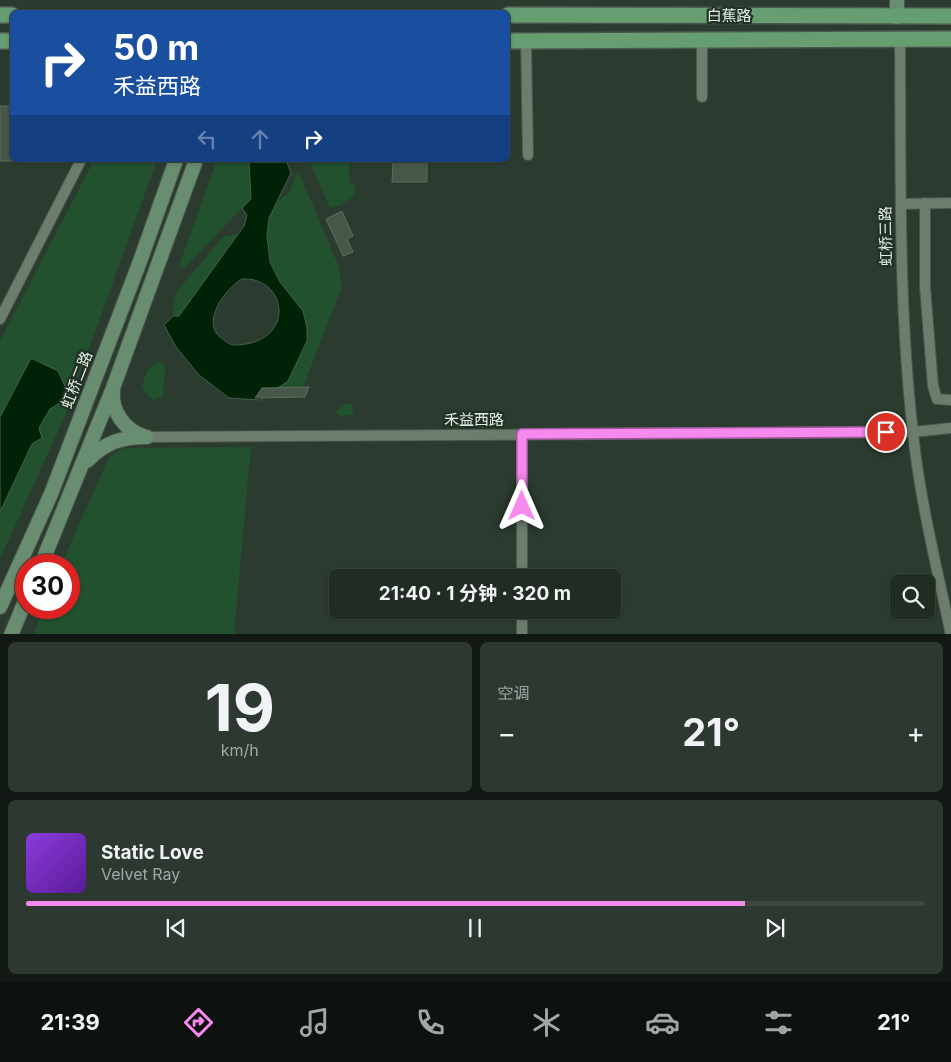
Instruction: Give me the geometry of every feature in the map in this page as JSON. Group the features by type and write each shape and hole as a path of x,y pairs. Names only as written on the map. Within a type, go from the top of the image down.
{"main road":[{"name":"白蕉路","path":"510,15 951,16"},
{"name":"白蕉路","path":"510,41 951,39"}],"street":[{"path":"897,0 897,17"},
{"name":"虹桥三路","path":"900,39 901,204 905,318 914,468 946,634"},
{"path":"526,40 528,155"},
{"path":"702,40 702,97"},
{"path":"0,320 80,162"},
{"name":"虹桥二路","path":"0,607 51,494 139,264 175,162"},
{"path":"46,554 113,388 195,162"},
{"path":"925,203 925,287 932,386 938,399 951,400"},
{"path":"901,204 951,203"},
{"path":"113,388 112,396 120,419 133,431 146,437"},
{"name":"禾益西路","path":"146,437 913,432 951,428"},
{"name":"虹桥三路","path":"913,432 918,468 950,634"},
{"path":"522,434 522,569"},
{"path":"80,473 93,455 109,443 128,437 146,437"},
{"path":"14,631 18,619"},
{"path":"522,619 522,634"}],"shaded area":[{"path":"93,162 156,162 64,418 0,559 0,512 32,444 41,438 39,428 50,409 70,397 58,371 31,358 0,417 0,341"},
{"path":"216,162 249,162 251,199 184,268 179,266"},
{"path":"249,162 287,162 291,173 269,218 267,236 270,262 280,282 303,311 307,328 307,341 288,381 260,400 229,398 199,375 176,347 164,325 173,316 179,316 244,226 247,215 242,208 251,199","holes":["242,279 257,281 269,288 276,298 279,310 277,323 269,334 255,342 235,345 221,338 215,331 214,315 223,297 229,290"]},
{"path":"310,162 349,162 349,183 355,183 355,195 341,205 330,208"},
{"path":"296,173 299,173 339,267 342,287 303,387 279,387 289,381 303,311 277,276 271,262 267,233 271,214 281,198 289,193"},
{"path":"239,234 179,316 173,316 174,300 178,290 224,236"},
{"path":"31,358 58,371 70,397 50,409 39,428 42,438 32,444 0,512 0,417"},
{"path":"161,362 165,366 163,396 154,400 144,392 142,386 146,374 151,367"},
{"path":"346,403 352,404 354,412 352,415 340,416 335,413"},
{"path":"251,447 234,634 34,634 39,619 80,619 80,554 66,554 109,457 121,449"}],"building":[{"path":"0,106 10,106 10,161 0,161"},
{"path":"393,162 427,162 427,182 392,182"},
{"path":"342,211 353,236 347,239 353,252 343,256 326,219"},
{"path":"309,387 305,397 255,398 262,388"}],"route":[{"path":"522,506 522,434 886,432"}]}
